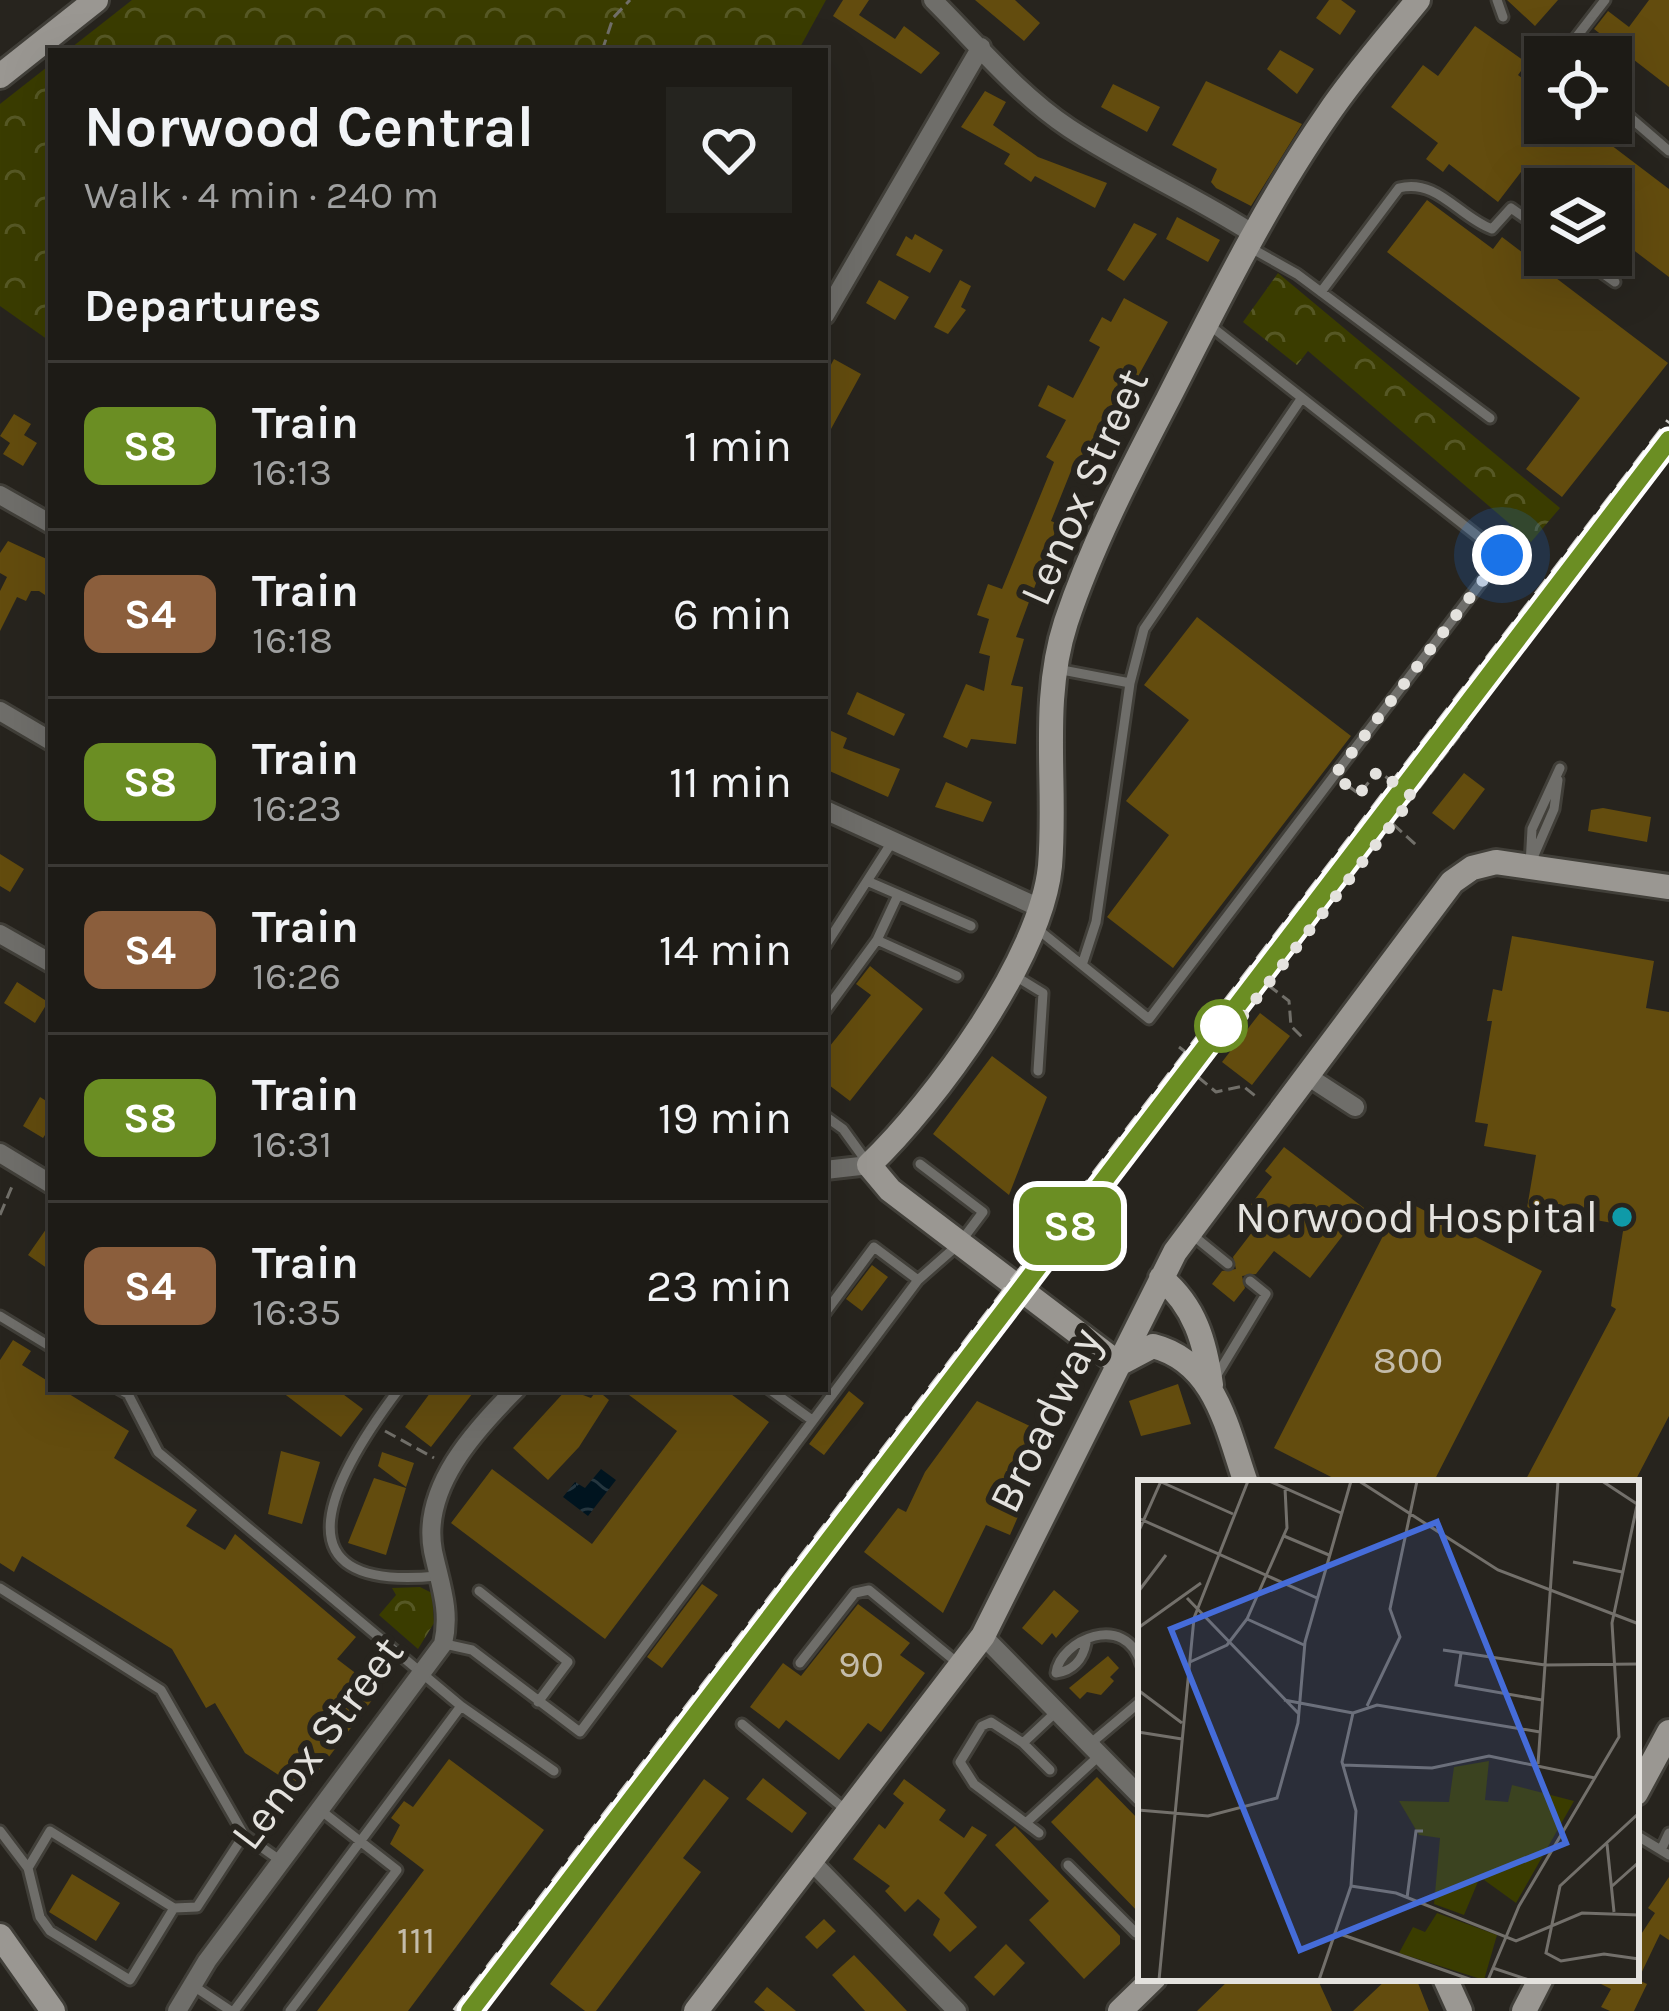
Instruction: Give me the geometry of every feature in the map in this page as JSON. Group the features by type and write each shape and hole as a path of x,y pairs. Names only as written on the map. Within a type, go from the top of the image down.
{"street":[{"path":"0,76 96,0"},
{"path":"933,0 1070,128 1183,188 1252,241"},
{"name":"Lenox Street","path":"868,1165 975,1032 1012,974 1037,917 1050,868 1049,727 1055,668 1063,630 1102,527 1252,241 1328,114 1418,0"},
{"path":"828,310 981,47"},
{"path":"0,495 48,522"},
{"path":"0,711 48,739"},
{"path":"828,811 1037,917"},
{"name":"Broadway","path":"696,2011 982,1636 1188,1232 1444,892 1472,868 1496,862 1530,865"},
{"path":"1530,865 1669,887"},
{"path":"0,934 48,961"},
{"path":"1309,1077 1354,1107"},
{"path":"0,1153 48,1182"},
{"path":"828,1170 868,1165 883,1184 1119,1364 1153,1346 1175,1354 1211,1385"},
{"path":"1161,1278 1189,1305 1245,1480"},
{"name":"Lenox Street","path":"177,2010 443,1644 448,1622 430,1522 450,1470 515,1392"},
{"path":"982,1636 1138,1794"},
{"path":"1639,1787 1669,1732"},
{"path":"809,1859 957,2011"},
{"path":"0,1936 8,1964 53,2011"},
{"path":"1120,2011 1151,1981"},
{"path":"1445,1981 1460,2011"},
{"path":"1524,2011 1539,1981"}],"lane":[{"path":"1497,0 1503,17"},
{"path":"1577,36 1605,0"},
{"path":"1632,119 1669,151"},
{"path":"1321,292 1399,188 1430,188 1492,229 1511,208 1524,217"},
{"path":"1252,241 1490,418"},
{"path":"1607,276 1615,282"},
{"path":"1037,917 1082,965 1149,1019 1502,555 1208,324"},
{"path":"1082,965 1096,922 1130,683 1144,629 1301,399"},
{"path":"1055,668 1130,683"},
{"path":"1560,768 1554,809 1530,865 1532,829 1560,768"},
{"path":"828,941 892,842"},
{"path":"867,881 971,926"},
{"path":"828,1007 877,940 898,895"},
{"path":"877,940 957,976"},
{"path":"1012,974 1043,993 1038,1071"},
{"path":"828,1119 843,1130 868,1165"},
{"path":"443,1644 472,1650 580,1732 918,1280 959,1244 982,1212 920,1164"},
{"path":"1188,1232 1228,1264"},
{"path":"828,1308 874,1247 918,1280"},
{"path":"1211,1385 1266,1294 1250,1281"},
{"path":"0,1316 48,1345"},
{"path":"124,1392 158,1452 460,1706 554,1771"},
{"path":"381,1392 391,1400"},
{"path":"397,1392 374,1423 333,1502 328,1532 334,1551 360,1573 386,1581 439,1575"},
{"path":"774,1392 812,1420"},
{"path":"0,1588 160,1690 244,1835 281,1861"},
{"path":"800,1664 855,1593 869,1590 960,1664"},
{"path":"478,1591 568,1663 538,1702"},
{"path":"1038,1692 1073,1647 1103,1634 1122,1635 1136,1644 1138,1652"},
{"path":"1027,1822 1138,1704"},
{"path":"192,1985 233,2011 460,1706"},
{"path":"1023,1743 1057,1711"},
{"path":"1039,1833 974,1784 960,1762 982,1726 991,1722 1050,1769"},
{"path":"742,1724 847,1810"},
{"path":"290,2011 397,1870 319,1809"},
{"path":"0,1831 28,1868 40,1917 50,1931 130,1980 174,1908"},
{"path":"28,1868 50,1831 174,1908 197,1907 244,1835"},
{"path":"1639,1837 1665,1853 1669,1833"},
{"path":"1068,1865 1136,1933"}],"path":[{"path":"603,48 613,18 629,0"},
{"path":"1057,1259 1466,726"},
{"path":"1334,776 1359,794 1378,771 1413,797"},
{"path":"1392,822 1416,845"},
{"path":"1266,983 1289,1000 1291,1026 1304,1039"},
{"path":"1179,1047 1205,1066"},
{"path":"1197,1076 1216,1092 1243,1086 1258,1098"},
{"path":"0,1215 20,1166"},
{"path":"374,1423 450,1470"}],"green space":[{"path":"132,0 826,0 800,48 71,48"},
{"path":"48,66 48,340 0,306 0,104"},
{"path":"1278,273 1560,508 1531,542 1308,351 1297,365 1243,322"},
{"path":"420,1587 432,1593 434,1623 418,1649 379,1615 396,1595 392,1588"}],"water":[{"path":"601,1469 616,1480 588,1516 563,1497 575,1482 585,1488"}],"building":[{"path":"843,0 869,0 859,15 895,39 904,26 940,53 921,74 833,16"},
{"path":"975,0 1015,0 1040,23 1024,41"},
{"path":"1329,0 1341,0 1356,11 1340,35 1316,18"},
{"path":"1507,0 1558,0 1535,26"},
{"path":"1649,0 1669,0 1669,87 1632,58 1632,36 1603,36 1594,29 1608,11 1629,27"},
{"path":"1475,26 1524,61 1518,75 1524,79 1524,144 1610,144 1669,189 1669,277 1632,249 1632,168 1524,168 1498,202 1449,164 1443,172 1426,159 1438,143 1391,107 1423,65 1438,76"},
{"path":"1280,50 1314,69 1297,94 1267,69"},
{"path":"1206,81 1302,124 1251,206 1216,188 1211,182 1217,169 1172,145"},
{"path":"1113,84 1160,107 1147,132 1101,107"},
{"path":"985,91 1006,102 993,125 1038,157 1107,183 1095,208 1035,176 1031,182 1004,164 1010,154 961,127"},
{"path":"1427,200 1493,249 1502,237 1524,254 1524,276 1553,276 1668,363 1562,497 1526,469 1580,398 1387,252"},
{"path":"1177,217 1220,240 1208,262 1166,239"},
{"path":"1134,223 1157,234 1124,281 1107,270"},
{"path":"915,234 943,250 930,273 896,255 906,236 912,240"},
{"path":"879,280 909,297 895,320 866,303"},
{"path":"960,280 971,286 961,307 966,310 948,334 934,327"},
{"path":"1124,298 1168,322 1098,449 1090,445 1071,471 1051,521 1058,524 1016,637 1024,639 1011,685 1023,687 1016,744 971,739 967,748 943,737 966,684 984,691 990,656 979,653 989,619 977,615 988,584 1002,589 1054,462 1046,457 1066,420 1038,406 1048,385 1073,398 1100,347 1089,341 1102,317 1111,322"},
{"path":"834,359 861,374 828,434 828,370"},
{"path":"14,414 31,424 24,435 37,443 23,466 3,454 10,443 0,436"},
{"path":"8,541 48,560 48,597 31,591 26,601 17,597 0,631 0,591 7,577 0,573 0,553"},
{"path":"1197,617 1351,736 1173,968 1107,917 1169,835 1126,801 1189,720 1144,685"},
{"path":"857,692 905,714 894,736 847,714"},
{"path":"829,730 847,738 843,748 900,769 888,797 828,770"},
{"path":"1464,773 1485,789 1454,830 1432,813"},
{"path":"946,782 992,802 983,822 935,807"},
{"path":"1591,810 1651,817 1647,842 1588,831"},
{"path":"0,854 24,869 10,892 0,886"},
{"name":"Norwood Hospital","path":"1512,936 1654,961 1646,1008 1669,1012 1669,1416 1636,1480 1526,1480 1616,1309 1611,1306 1624,1225 1527,1208 1536,1155 1484,1146 1488,1124 1475,1122 1493,989 1502,991"},
{"path":"870,966 923,1009 850,1101 828,1084 828,1048 871,995 856,984"},
{"path":"17,982 48,1002 35,1023 4,1003"},
{"path":"1260,1013 1290,1036 1252,1085 1222,1062"},
{"path":"992,1056 1047,1097 1009,1195 933,1134"},
{"path":"40,1097 48,1102 48,1130 43,1138 23,1126"},
{"path":"1284,1147 1364,1208 1310,1278 1274,1251 1256,1274 1242,1276 1245,1288 1234,1302 1212,1284 1222,1271 1236,1269 1233,1257 1253,1231 1239,1220 1272,1177 1265,1171"},
{"name":"Norwood Hospital","path":"1402,1199 1542,1271 1435,1480 1337,1480 1274,1448"},
{"path":"48,1226 48,1269 28,1255"},
{"path":"872,1265 888,1277 862,1311 846,1299"},
{"path":"13,1340 31,1351 22,1365 48,1381 48,1392 66,1392 129,1431 114,1458 197,1510 186,1526 225,1550 235,1534 356,1637 337,1659 379,1691 303,1791 245,1753 215,1703 206,1708 172,1649 22,1556 14,1572 0,1563 0,1360"},
{"path":"1178,1384 1191,1424 1141,1436 1129,1401"},
{"path":"849,1391 864,1403 824,1455 809,1444"},
{"path":"282,1392 340,1392 363,1409 341,1437"},
{"path":"431,1392 474,1392 431,1447 405,1427"},
{"path":"564,1392 591,1398 599,1392 609,1400 579,1447 548,1480 513,1448"},
{"path":"625,1392 728,1392 769,1422 605,1639 451,1523 492,1469 592,1544 677,1431"},
{"path":"977,1401 1034,1428 997,1502 1020,1512 1010,1535 986,1525 943,1613 864,1552 898,1508 906,1512 925,1472"},
{"path":"281,1451 320,1462 302,1524 268,1514"},
{"path":"382,1452 414,1463 406,1487 378,1466"},
{"path":"374,1478 406,1488 386,1555 348,1543"},
{"path":"702,1584 718,1595 662,1668 647,1657"},
{"path":"1054,1590 1079,1611 1056,1638 1052,1633 1042,1645 1022,1628"},
{"path":"858,1604 910,1643 900,1655 925,1673 881,1732 868,1723 839,1760 786,1720 779,1729 750,1707 783,1663 801,1676"},
{"path":"1108,1656 1119,1668 1110,1677 1114,1681 1101,1695 1087,1692 1080,1699 1069,1688"},
{"path":"449,1759 544,1830 408,2011 317,2011 424,1870 390,1844 400,1825 391,1818 404,1801 413,1807"},
{"path":"1097,1777 1138,1819 1138,1912 1051,1822"},
{"path":"763,1778 807,1813 792,1833 746,1799"},
{"path":"704,1779 729,1798 683,1858 701,1872 596,2011 585,2011 550,1984"},
{"path":"904,1779 946,1810 939,1820 964,1838 972,1826 987,1835 944,1893 977,1927 950,1952 933,1935 940,1919 918,1899 905,1912 885,1891 890,1886 853,1859 879,1824 885,1829 904,1803 893,1794"},
{"path":"1015,1826 1120,1936 1120,1944 1084,1979 1029,1920 1049,1901 995,1845"},
{"path":"72,1874 120,1903 96,1941 49,1912"},
{"path":"1669,1877 1669,1940 1660,1934 1639,1978 1639,1937 1655,1913 1648,1908"},
{"path":"824,1919 836,1931 817,1949 805,1937"},
{"path":"1006,1944 1025,1963 994,1996 974,1977"},
{"path":"854,1955 907,2011 865,2011 832,1975"},
{"path":"1228,1981 1318,1981 1332,2011 1197,2011"},
{"path":"1385,1981 1417,1981 1429,2011 1353,2011"},
{"path":"1595,1981 1647,1984 1634,2011 1601,2007 1611,1989"},
{"path":"767,1987 796,2011 765,2011 754,2002"}],"railway":[{"path":"455,2011 1669,421"}],"train":[{"name":"S8","path":"470,2011 1669,440"}],"place":[{"name":"Norwood Hospital","path":"1622,1217"}],"route":[{"path":"1221,1026 1225,1039 1413,797 1378,771 1359,794 1334,776 1502,555"}]}
